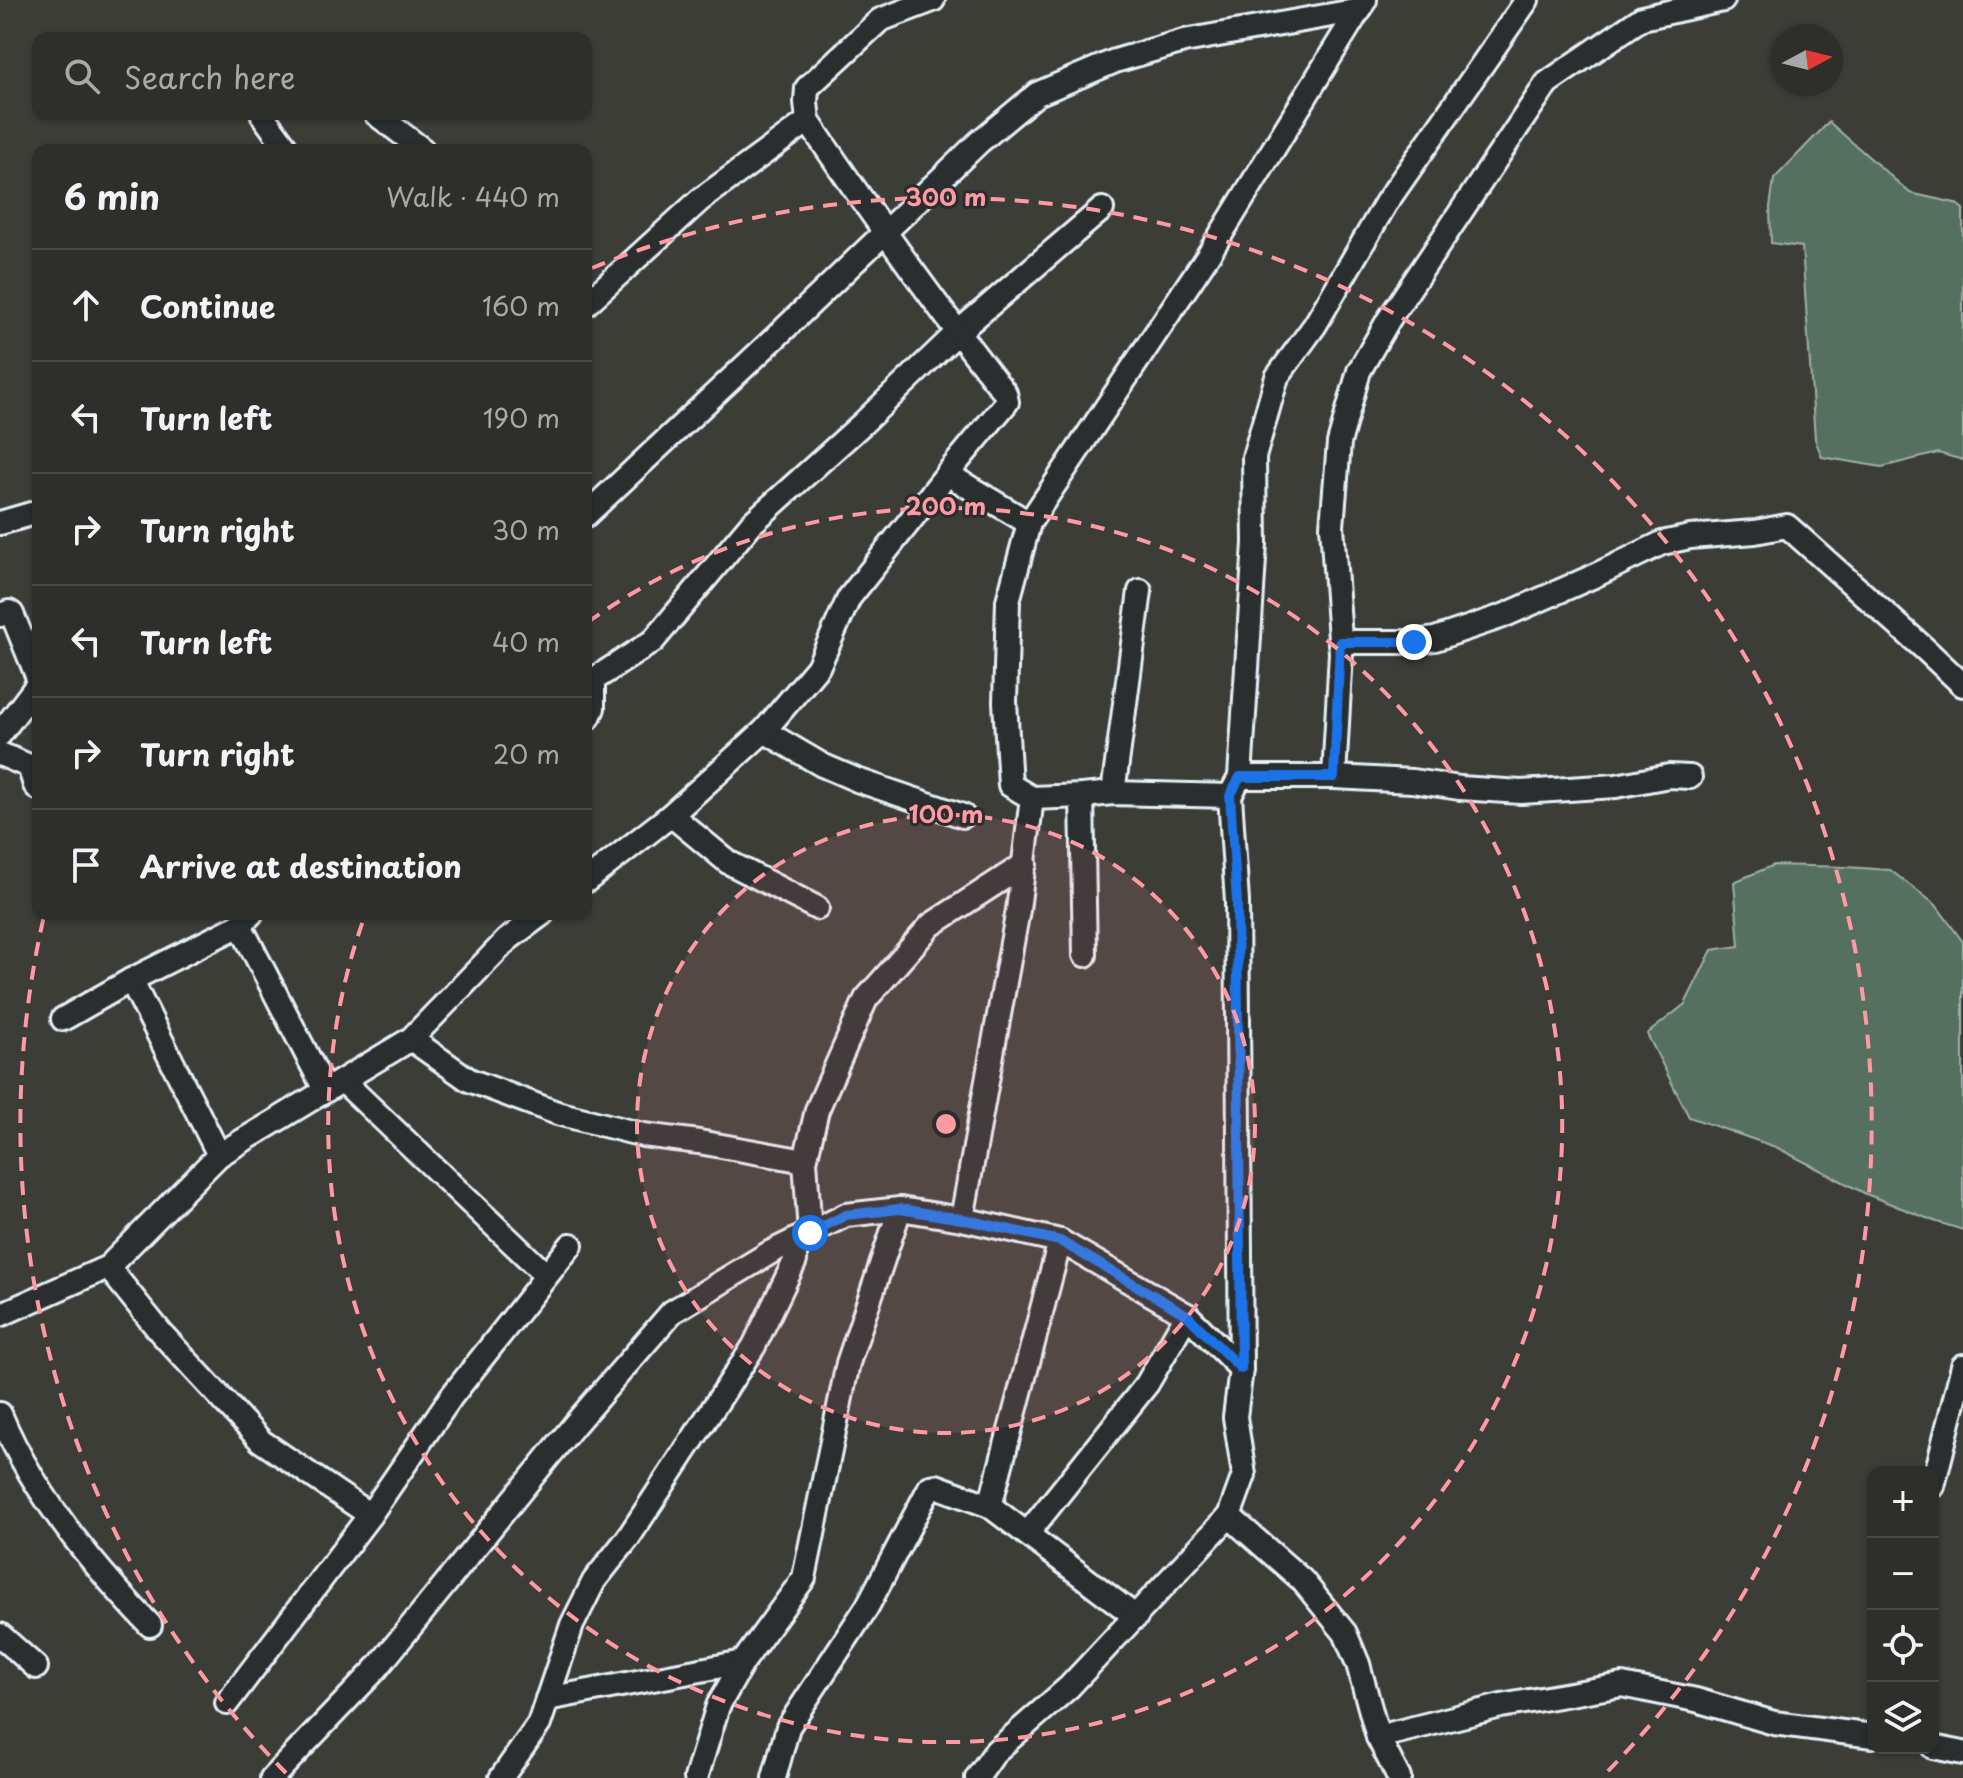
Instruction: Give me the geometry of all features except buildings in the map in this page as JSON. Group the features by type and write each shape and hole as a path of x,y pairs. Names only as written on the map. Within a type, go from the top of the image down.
{"street":[{"path":"592,876 671,815 764,731 818,667 849,598 1007,402 1005,393 957,333 808,121 807,88 880,20 933,0"},
{"path":"977,1778 996,1751 1069,1687 1229,1516 1244,1475 1235,1417 1241,1369 1235,786 1255,543 1254,457 1277,377 1315,325 1386,203 1527,0"},
{"path":"1334,777 1340,642 1332,526 1339,443 1359,371 1389,319 1547,83 1642,18 1723,0"},
{"path":"592,509 979,142 1037,94 1115,61 1184,41 1363,5"},
{"path":"1363,5 1210,252 1029,523 1008,601 1005,702 1010,785 1032,798 1334,777 1521,792 1616,786 1669,776 1690,777"},
{"path":"266,120 284,144"},
{"path":"384,120 415,144"},
{"path":"592,297 700,200 808,121"},
{"path":"592,675 653,641 751,524 957,333 1102,209"},
{"path":"947,474 1029,523"},
{"path":"0,523 32,514"},
{"path":"1340,642 1435,639 1503,616 1662,543 1787,526 1963,685"},
{"path":"1113,793 1140,591"},
{"path":"0,615 5,612 12,614 32,666"},
{"path":"0,734 32,689"},
{"path":"764,731 822,765 857,780 963,816"},
{"path":"0,754 29,766 32,776"},
{"path":"1082,796 1085,955"},
{"path":"962,1219 1025,864 1032,798"},
{"path":"671,815 728,862 817,908"},
{"path":"501,1778 539,1724 572,1625 594,1581 628,1538 754,1346 795,1261 802,1237 805,1161 817,1110 866,999 931,925 1025,864"},
{"path":"63,1019 244,920"},
{"path":"247,920 334,1085 546,1275"},
{"path":"0,1315 108,1267 219,1155 411,1039 507,940 534,920"},
{"path":"131,980 219,1155"},
{"path":"411,1039 469,1080 557,1113 643,1135 805,1161"},
{"path":"272,1778 377,1668 575,1424 672,1312 771,1252 846,1215 900,1209 1060,1241 1187,1315 1241,1369"},
{"path":"696,1778 718,1706 743,1662 804,1578 848,1363 900,1209"},
{"path":"990,1506 1060,1241"},
{"path":"227,1703 370,1515 451,1397 571,1245"},
{"path":"108,1267 161,1333 261,1441 370,1515"},
{"path":"1027,1534 1147,1384 1187,1315"},
{"path":"1938,1466 1963,1366"},
{"path":"0,1414 44,1496 108,1582 150,1625"},
{"path":"774,1778 788,1727 867,1607 930,1487 936,1486 990,1506 1136,1617"},
{"path":"1229,1516 1302,1580 1345,1633 1358,1664 1378,1737 1399,1778"},
{"path":"0,1635 36,1667"},
{"path":"547,1699 743,1662"},
{"path":"1378,1737 1501,1706 1622,1685 1696,1700 1774,1723 1867,1735"},
{"path":"1939,1748 1963,1753"}],"green space":[{"path":"1829,122 1910,193 1955,203 1963,209 1963,460 1938,453 1882,467 1822,457 1815,439 1802,247 1771,243 1770,207 1774,179"},
{"path":"1774,865 1890,870 1936,905 1963,942 1963,1230 1866,1194 1778,1148 1689,1117 1647,1034 1685,1004 1712,950 1739,946 1734,882"}],"route":[{"path":"810,1233 846,1215 900,1209 1060,1241 1187,1315 1241,1369 1237,902 1230,796 1240,777 1334,777 1340,642 1414,642"}]}
